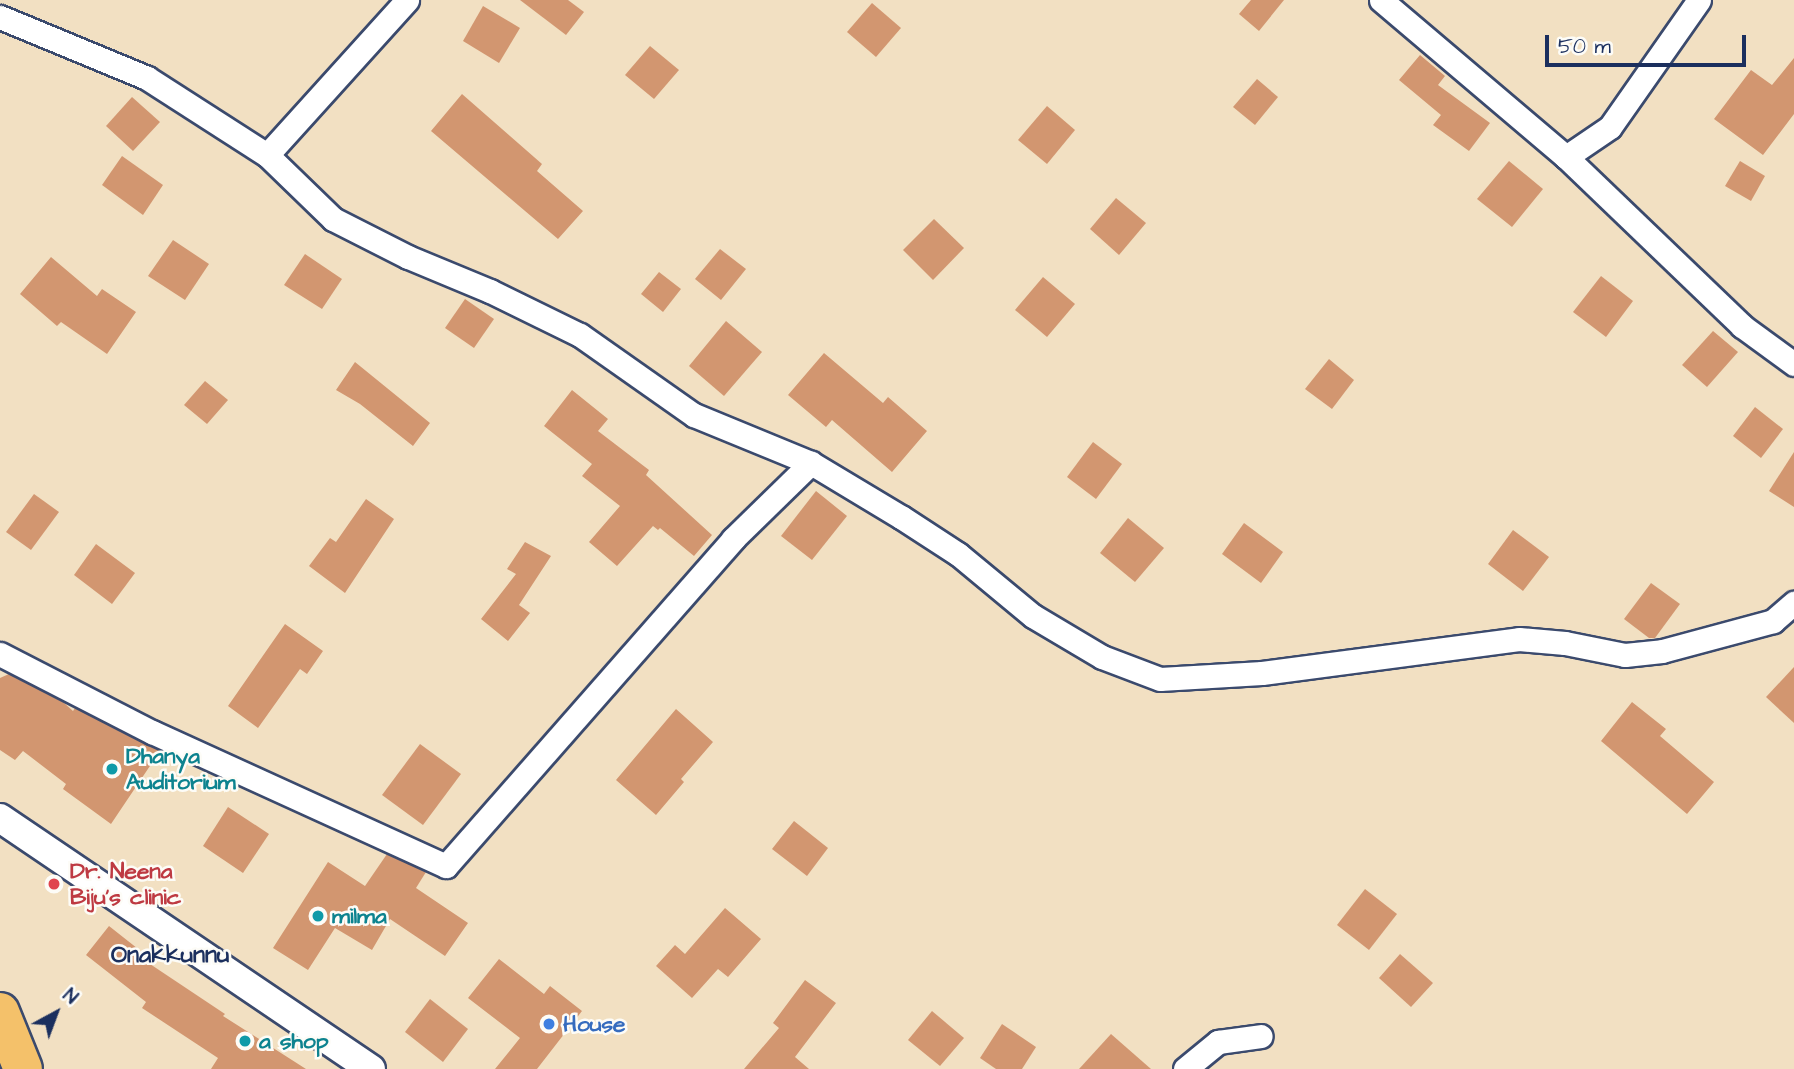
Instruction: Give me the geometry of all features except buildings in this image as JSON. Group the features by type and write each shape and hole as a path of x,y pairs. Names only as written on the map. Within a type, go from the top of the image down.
{"highway":[{"path":"0,1012 23,1069"}],"street":[{"path":"267,155 407,0"},
{"path":"1381,0 1566,157 1742,326 1794,364"},
{"path":"1566,157 1610,127 1699,0"},
{"path":"0,17 148,78 267,155 333,219 408,257 490,291 580,335 694,415 811,463 958,554 1033,616 1102,657 1160,679 1262,673 1519,639 1564,643 1625,655 1662,651 1712,640 1773,621 1794,603"},
{"path":"0,654 152,733 446,866 733,538 811,463"},
{"path":"0,818 371,1069"},
{"path":"1185,1069 1218,1042 1261,1036"}],"place":[{"name":"Dhanya Auditorium","path":"112,769"},
{"name":"Dr. Neena Biju's clinic","path":"54,884"},
{"name":"milma","path":"318,916"},
{"name":"House","path":"549,1024"},
{"name":"a shop","path":"245,1041"}],"district":[{"name":"Onakkunnu","path":"170,956"}]}
